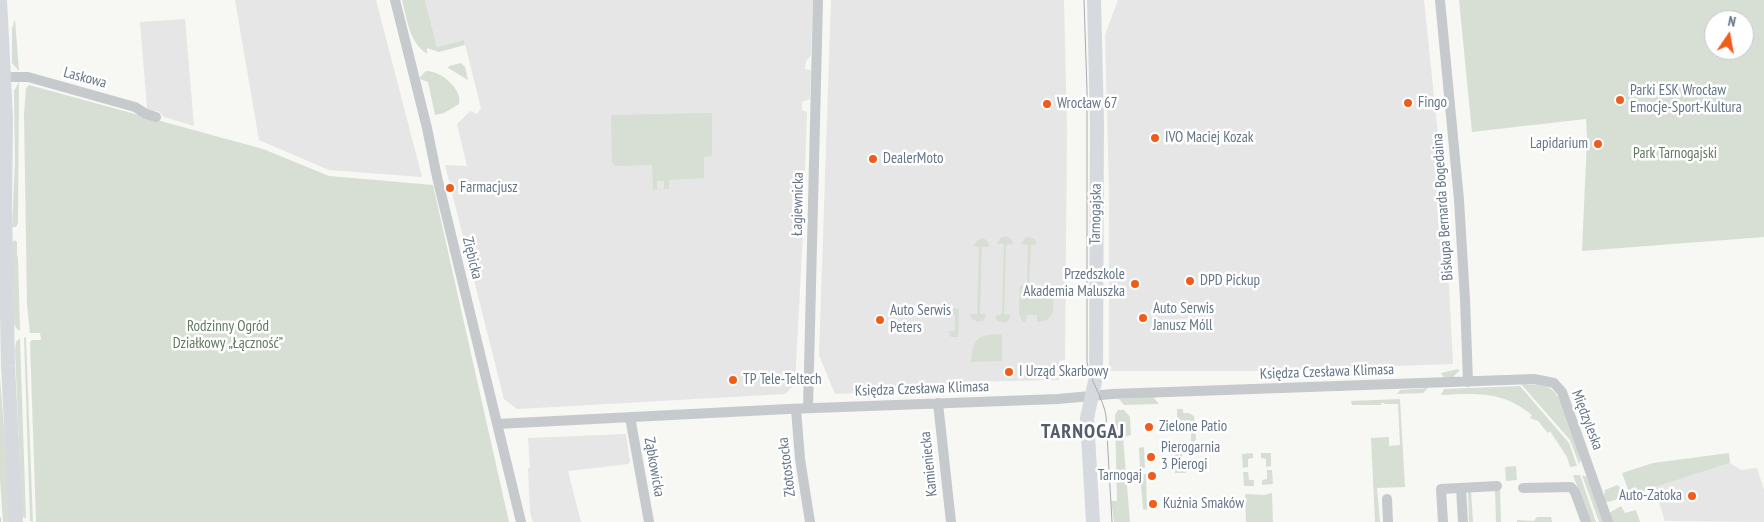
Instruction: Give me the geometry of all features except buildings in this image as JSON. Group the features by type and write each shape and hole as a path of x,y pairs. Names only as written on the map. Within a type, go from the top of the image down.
{"main road":[{"path":"0,0 6,117 3,195 8,366 16,522"},
{"name":"Tarnogajska","path":"1093,522 1087,418 1096,376 1097,121 1094,0"}],"street":[{"name":"Ziębicka","path":"395,0 521,522"},
{"name":"Łagiewnicka","path":"808,408 818,0"},
{"name":"Biskupa Bernarda Bogedaina","path":"1440,0 1459,200 1468,382"},
{"name":"Laskowa","path":"4,77 28,78 135,107 146,114 156,116"},
{"name":"Międzyleska","path":"1468,382 1534,379 1554,383 1562,392 1566,401 1608,522"},
{"name":"Księdza Czesława Klimasa","path":"497,424 1112,394 1468,382"},
{"name":"Kamieniecka","path":"938,403 951,522"},
{"name":"Złotostocka","path":"796,409 800,459 810,522"},
{"name":"Ząbkowicka","path":"630,417 649,522"},
{"path":"1443,522 1441,489 1497,486"},
{"path":"1523,488 1570,487 1575,492 1586,522"},
{"path":"1461,488 1463,522"},
{"path":"1387,499 1388,522"}],"shaded area":[{"path":"235,0 376,0 422,177 329,170 259,140"},
{"path":"425,0 813,0 811,55 806,61 805,69 811,70 810,99 802,102 802,110 807,112 795,384 785,394 517,409 504,399 445,165 467,166 457,124 470,111 477,114 481,108 464,40 437,47"},
{"path":"831,0 1064,0 1067,129 1065,360 1059,361 1059,380 960,382 958,389 835,394 819,355"},
{"path":"1118,0 1424,0 1444,193 1453,364 1251,371 1109,371 1109,189 1105,35"},
{"path":"185,19 194,126 164,117 158,111 149,112 147,108 140,22"},
{"path":"626,434 630,462 628,464 568,471 581,522 533,522 530,513 528,438"},
{"path":"1730,463 1741,470 1757,468 1764,490 1764,522 1665,521 1654,487"}],"green space":[{"path":"402,0 425,0 437,47 464,40 465,45 439,52 427,48 427,54 412,37"},
{"name":"Park Tarnogajski","path":"1459,0 1764,0 1764,237 1582,251 1587,139 1586,119 1472,132"},
{"path":"15,19 19,71 12,63 12,29"},
{"path":"461,63 465,67 468,80 448,68 449,66"},
{"path":"426,71 437,73 454,86 459,98 459,104 444,113 435,115 428,82 420,79"},
{"path":"19,82 18,223 16,227 12,227 15,162 14,91"},
{"name":"Rodzinny Ogród Działkowy „Łączność”","path":"29,85 263,149 329,176 433,185 509,522 36,522 30,342 32,340 41,340 40,333 30,333 27,305 24,114 26,88"},
{"path":"712,113 712,156 704,157 704,178 669,180 669,189 662,189 664,188 664,181 657,181 657,188 660,189 653,190 652,165 615,166 612,162 611,115"},
{"path":"1006,236 1012,240 1013,244 1006,245 1004,314 1011,315 1008,321 1004,323 998,321 995,316 1002,314 1004,244 997,244 1000,238"},
{"path":"983,238 988,242 989,247 982,247 980,314 986,314 984,320 978,322 972,319 970,314 977,314 979,247 973,246"},
{"path":"1025,238 1035,239 1037,244 1031,245 1029,286 1052,286 1052,314 1044,321 1037,322 1037,315 1027,315 1026,322 1023,322 1019,314 1020,286 1027,286 1028,245 1021,244"},
{"path":"15,240 17,242 18,257 20,331 14,323 12,242"},
{"path":"954,308 959,309 958,337 951,337 948,331 955,331 955,315 949,314"},
{"path":"1002,334 1002,361 971,362 973,347 978,339 987,335"},
{"path":"24,337 26,338 33,522 30,521"},
{"path":"20,338 26,519 22,516 15,350 16,342"},
{"path":"1460,370 1453,377 1445,378 1441,373"},
{"path":"0,378 10,522 3,522 0,479"},
{"path":"1521,384 1544,386 1556,394 1573,433 1581,460 1579,464 1570,440"},
{"path":"1520,386 1569,443 1577,466 1570,467 1567,457 1550,431 1548,433 1538,421 1530,418 1532,415 1511,401 1478,394 1441,395 1444,389"},
{"path":"1428,388 1423,393 1397,394 1400,390"},
{"path":"1153,397 1159,404 1124,405 1119,399"},
{"path":"1400,399 1405,487 1377,488 1380,522 1375,522 1371,438 1389,437 1389,446 1400,445 1398,404 1352,405 1351,401"},
{"path":"1177,409 1183,409 1183,413 1189,413 1194,416 1196,439 1191,445 1191,421 1177,420"},
{"path":"1118,410 1124,410 1130,417 1131,435 1123,437 1130,522 1114,522 1111,501 1117,501 1115,415"},
{"path":"1188,445 1187,453 1182,453 1182,460 1187,461 1181,461 1181,470 1187,471 1185,473 1175,473 1174,446"},
{"path":"1144,447 1145,468 1140,469 1139,448"},
{"path":"1253,453 1253,458 1248,459 1248,467 1243,468 1242,454"},
{"path":"1261,453 1271,453 1271,466 1266,467 1266,459 1261,458"},
{"path":"1729,453 1730,463 1630,495 1622,473 1653,463"},
{"path":"1516,466 1517,480 1506,481 1505,467"},
{"path":"1267,470 1272,470 1273,484 1262,485 1262,480 1267,479"},
{"path":"1243,472 1248,472 1249,480 1254,480 1254,486 1244,486"},
{"path":"1140,474 1146,474 1147,510 1143,509"},
{"path":"1573,475 1580,475 1596,522 1590,522"},
{"path":"1582,475 1587,477 1604,522 1599,522"},
{"path":"1617,485 1626,497 1608,502 1605,501 1605,490"},
{"path":"1471,490 1473,522 1469,522 1468,493"},
{"path":"1495,490 1500,490 1501,522 1496,522"},
{"path":"1272,493 1273,522 1246,522 1245,494 1264,495"},
{"path":"1621,506 1625,513 1636,510 1640,522 1613,522 1609,513"},
{"path":"1537,517 1551,517 1552,522 1517,522 1517,520 1534,521"}],"tram line":[{"path":"1084,0 1087,91 1087,362 1106,416 1112,522"}],"place":[{"name":"Parki ESK Wrocław Emocje-Sport-Kultura","path":"1620,100"},
{"name":"Fingo","path":"1408,103"},
{"name":"Wrocław 67","path":"1047,104"},
{"name":"IVO Maciej Kozak","path":"1155,138"},
{"name":"Lapidarium","path":"1598,144"},
{"name":"DealerMoto","path":"873,159"},
{"name":"Farmacjusz","path":"450,188"},
{"name":"DPD Pickup","path":"1190,281"},
{"name":"Przedszkole Akademia Maluszka","path":"1135,284"},
{"name":"Auto Serwis Janusz Móll","path":"1143,318"},
{"name":"Auto Serwis Peters","path":"880,320"},
{"name":"I Urząd Skarbowy","path":"1009,372"},
{"name":"TP Tele-Teltech","path":"733,380"},
{"name":"Zielone Patio","path":"1149,427"},
{"name":"Pierogarnia 3 Pierogi","path":"1151,457"},
{"name":"Tarnogaj","path":"1152,476"},
{"name":"Auto-Zatoka","path":"1692,496"},
{"name":"Kuźnia Smaków","path":"1153,504"}],"district":[{"name":"TARNOGAJ","path":"1083,432"}]}
